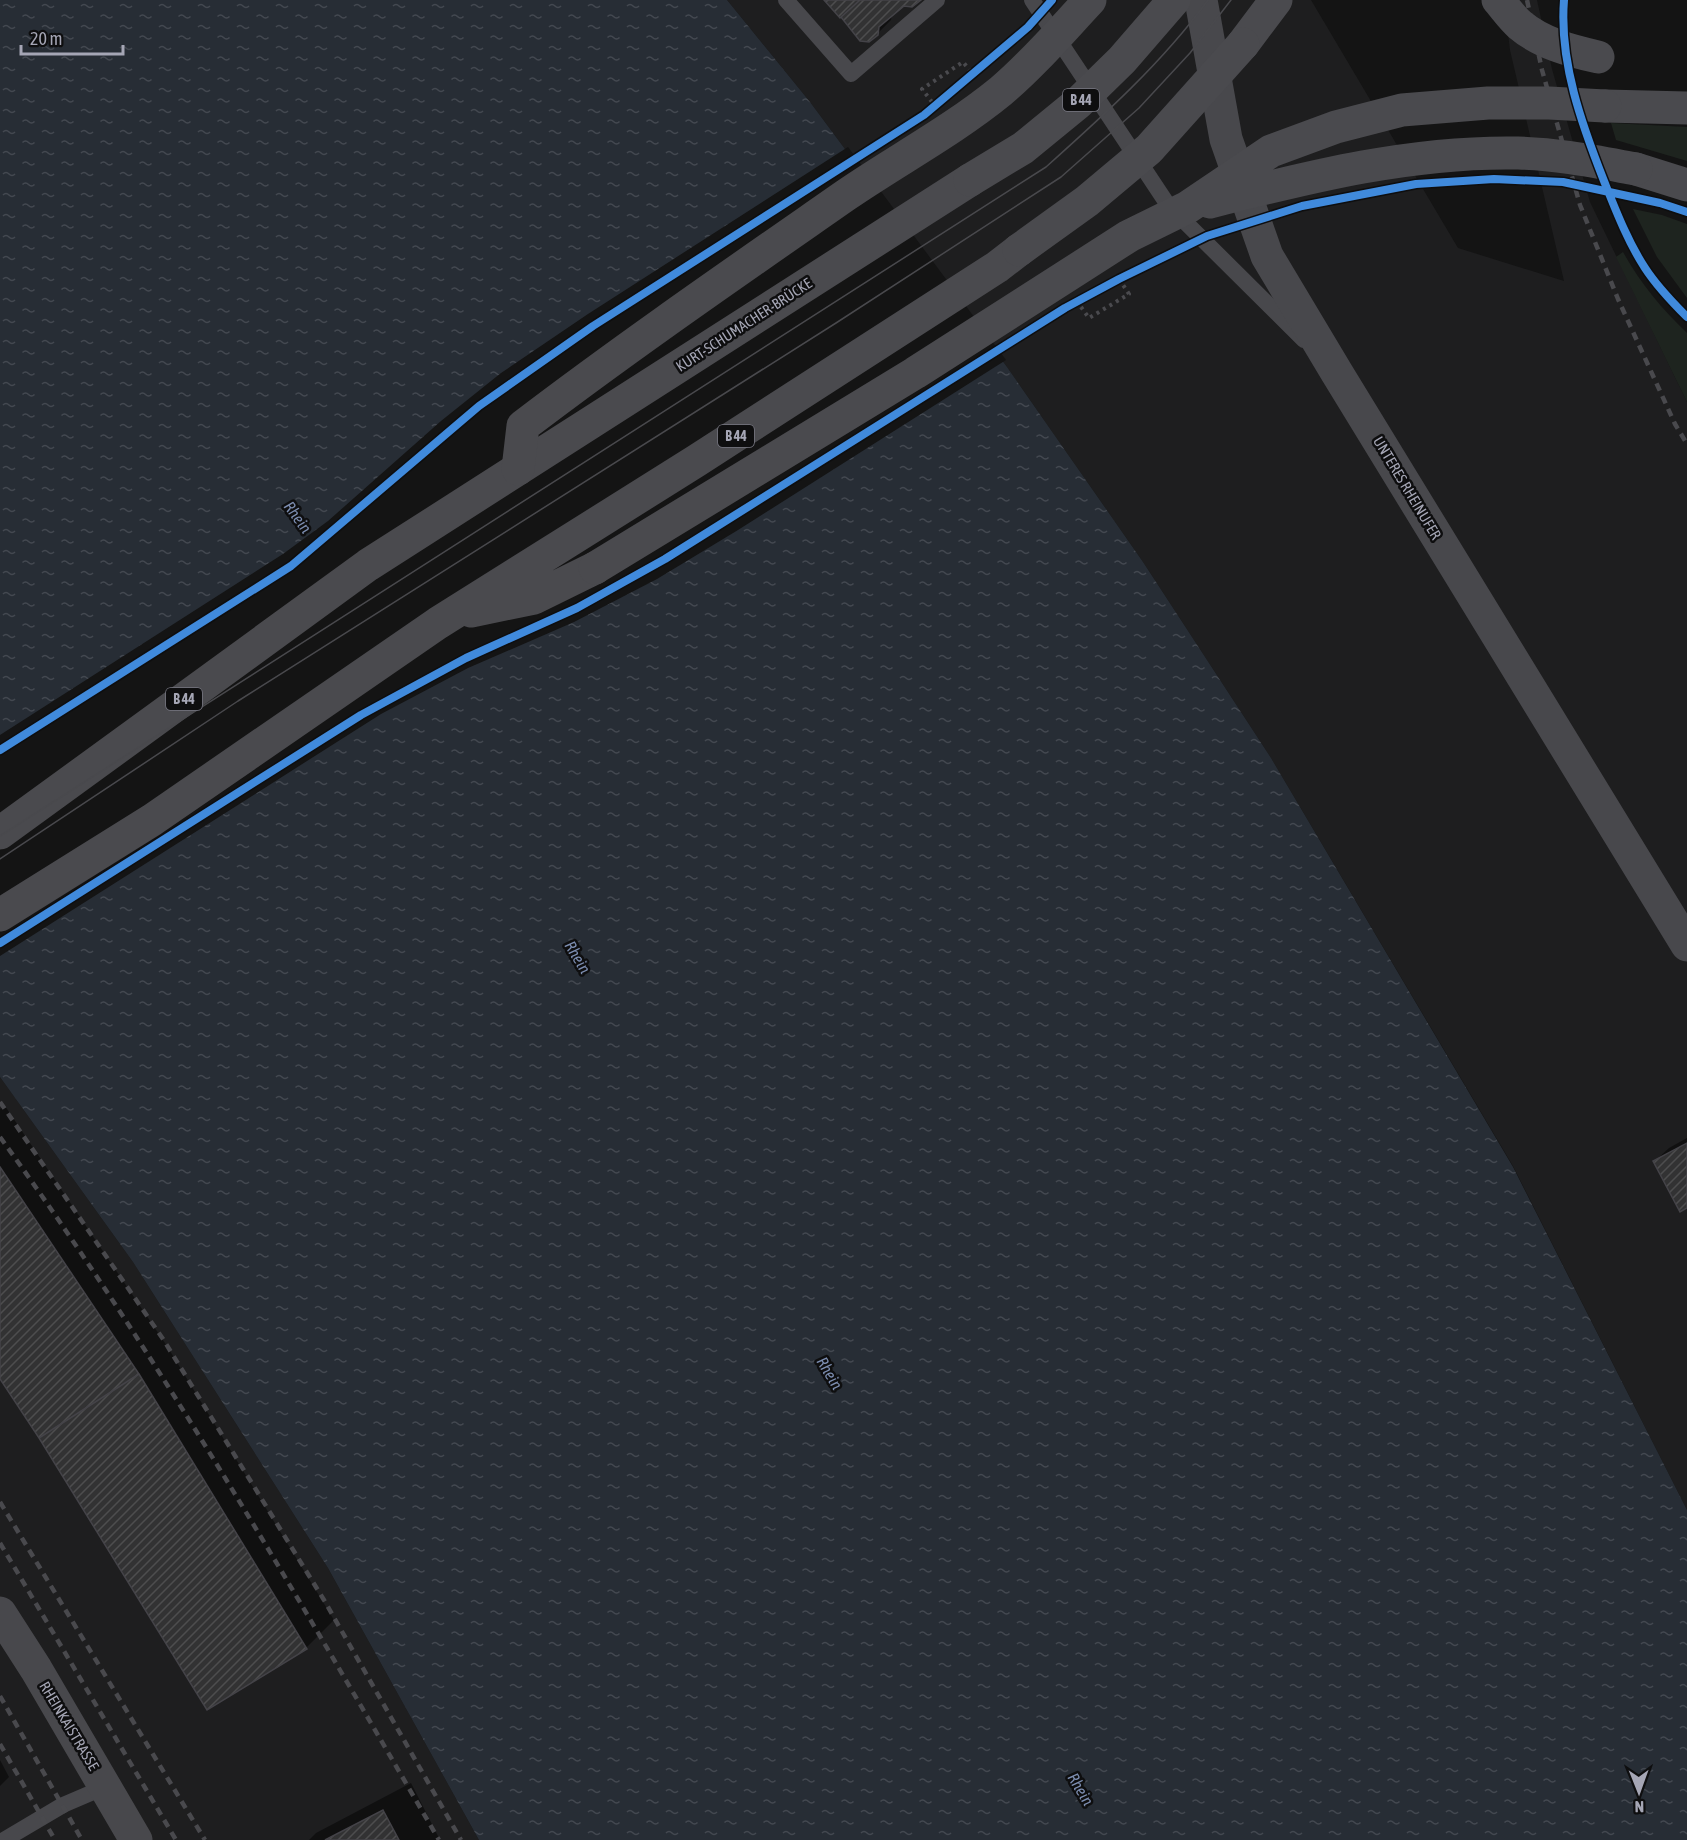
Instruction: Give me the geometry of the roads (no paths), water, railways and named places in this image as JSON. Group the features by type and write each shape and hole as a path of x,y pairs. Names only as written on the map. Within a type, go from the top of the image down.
{"highway":[{"path":"518,469 523,426 601,366 863,183 944,133 1001,91 1090,0"},
{"name":"KURT-SCHUMACHER-BRÜCKE","path":"518,469 1023,148 1078,103 1122,60 1174,0"},
{"name":"B 44","path":"0,915 152,820 443,620 696,461 997,267 1088,201 1149,149 1236,52 1276,0"},
{"path":"1498,0 1520,25 1542,39 1567,50 1598,57"},
{"path":"443,620 534,598 595,568 915,373 1129,236 1188,207 1271,151 1336,127 1402,110 1488,103 1687,108"},
{"path":"1188,207 1300,179 1376,164 1452,154 1519,153 1581,158 1636,169 1687,185"},
{"name":"B 44","path":"0,832 368,565 518,469"}],"street":[{"name":"UNTERES RHEINUFER","path":"1202,0 1226,139 1267,256 1687,945"},
{"name":"RHEINKAISTRASSE","path":"0,1613 136,1840"}],"lane":[{"path":"786,0 851,74 937,0"},
{"path":"1032,0 1168,205 1337,373"},
{"path":"4,1840 63,1805 105,1787"}],"water":[{"name":"Rhein","path":"0,0 727,0 810,102 1007,367 1143,562 1271,758 1513,1167 1687,1510 1687,1840 479,1840 328,1568 133,1262 0,1077"}],"tram line":[{"path":"0,836 1046,167 1152,67 1208,0"},
{"path":"0,859 238,701 836,323 1061,177 1139,108 1190,53 1231,0"}],"railway":[{"path":"1527,0 1542,70 1580,205 1618,299 1675,424 1687,444"},
{"path":"0,1102 163,1339 324,1600 461,1840"},
{"path":"0,1137 117,1308 228,1483 439,1840"},
{"path":"0,1502 205,1840"},
{"path":"0,1543 176,1840"},
{"path":"0,1696 82,1840"},
{"path":"0,1744 55,1840"}]}
